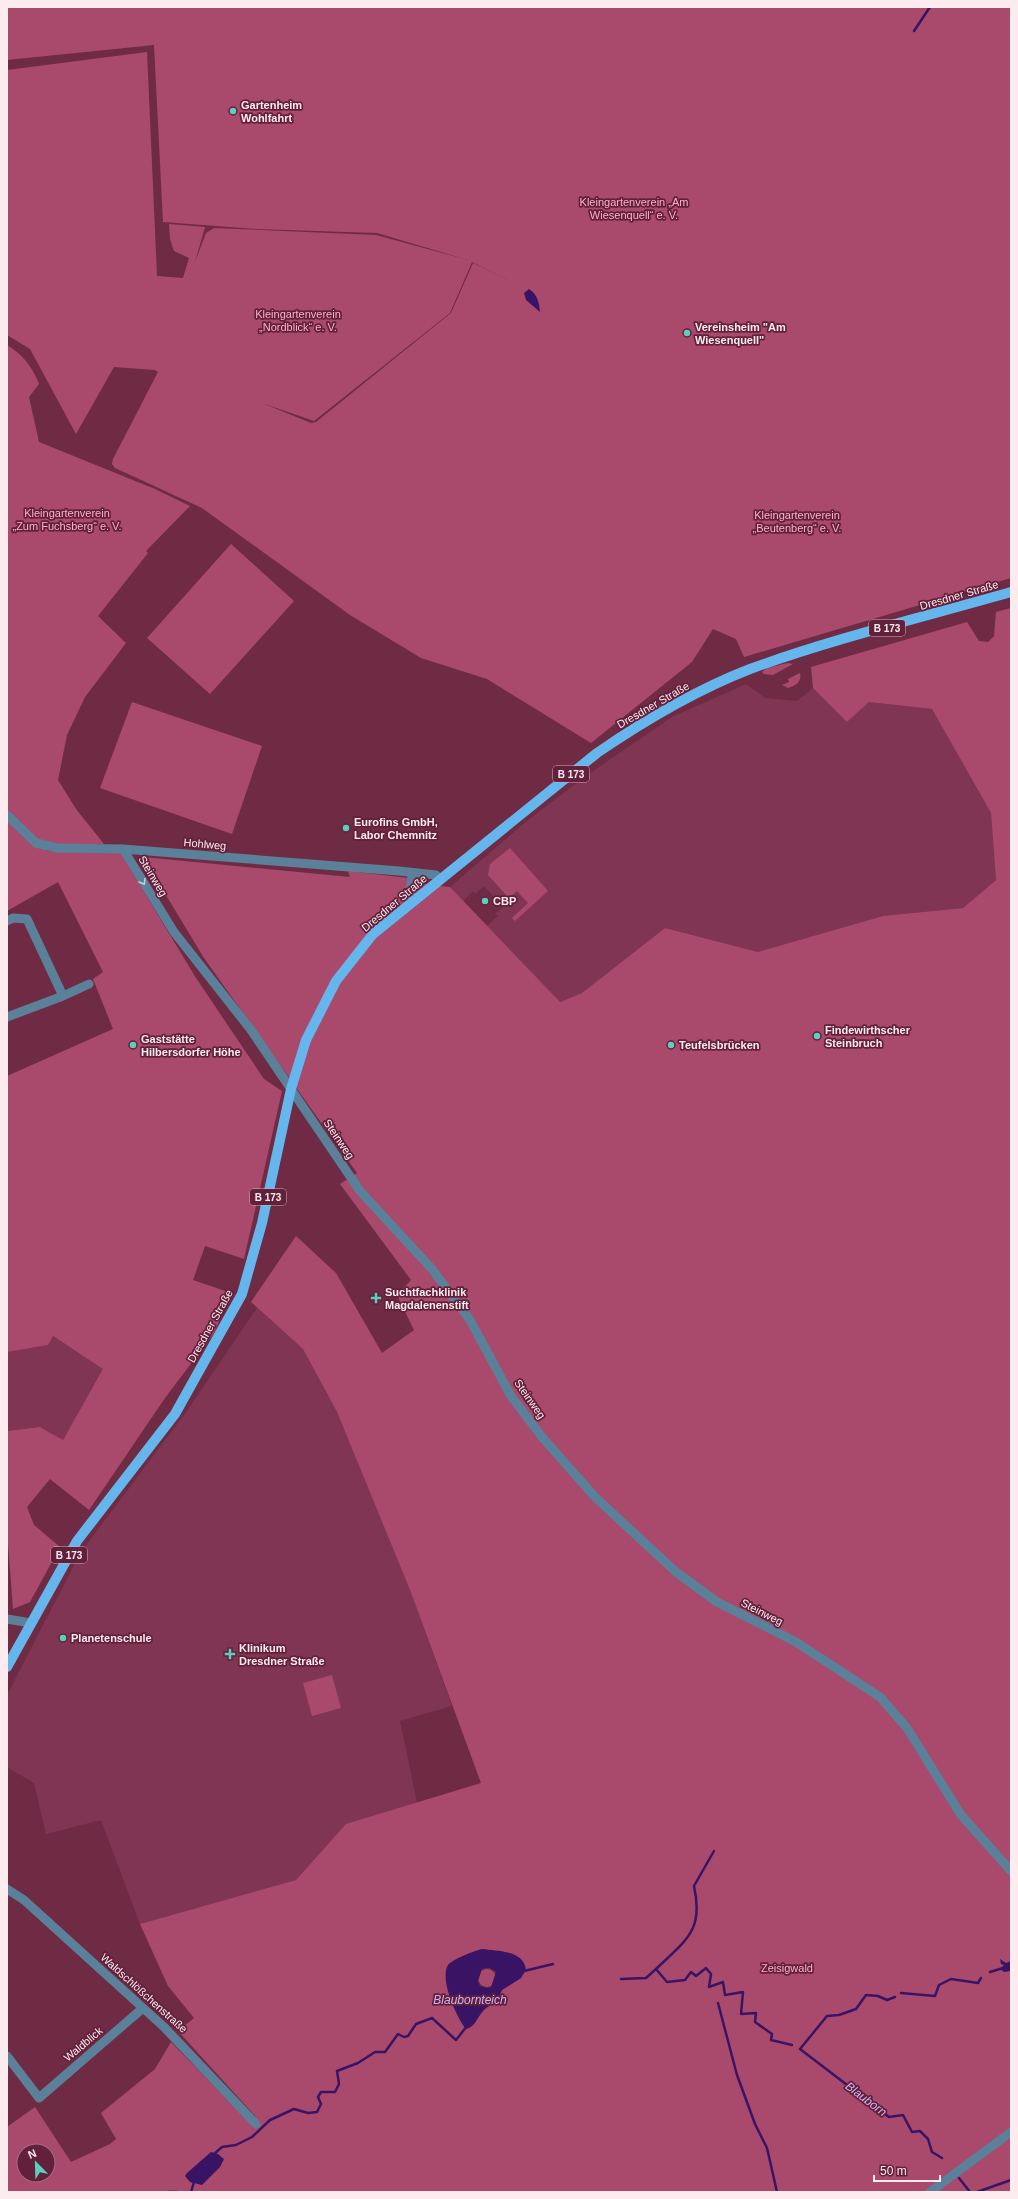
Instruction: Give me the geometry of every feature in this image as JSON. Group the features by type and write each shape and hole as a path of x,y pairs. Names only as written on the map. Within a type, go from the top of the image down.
{"main road":[{"name":"Dresdner Straße","path":"7,1667 77,1541 175,1414 242,1294 262,1223 291,1089 306,1040 336,981 373,934 597,753 630,731 685,699 749,670 801,652 1011,592"}],"street":[{"name":"Hohlweg","path":"7,815 36,843 57,848 123,849 436,875 440,880"},
{"name":"Steinweg","path":"123,849 152,898 181,940 251,1030 360,1191 432,1269 470,1320 511,1396 542,1437 595,1497 676,1572 717,1602 796,1642 880,1697 907,1728 961,1815 1011,1871"},
{"path":"410,903 412,873"},
{"path":"7,921 13,918 27,919 63,996"},
{"path":"7,1017 63,996 89,984"},
{"path":"7,1619 31,1623"},
{"name":"Waldschlößchenstraße","path":"7,1890 24,1900 190,2051 256,2124"},
{"name":"Waldblick","path":"7,2056 38,2098 143,2008"},
{"path":"930,2192 1011,2132"}],"shaded area":[{"path":"746,684 765,698 797,701 813,688 847,722 869,702 932,709 991,813 996,880 963,908 883,916 758,952 665,928 582,993 559,1002 487,926 498,916 495,914 503,907 484,886 475,894 473,891 463,901 450,887 527,821 586,776 672,717"},
{"name":"Klinikum Dresdner Straße","path":"257,1308 303,1349 337,1412 410,1590 452,1706 400,1721 417,1803 346,1825 296,1880 140,1924 101,1820 46,1834 34,1783 7,1767 7,1695 81,1552 187,1411"},
{"path":"52,1336 104,1369 63,1440 40,1427 7,1431 7,1352 48,1345"}],"green space":[{"path":"7,7 1011,7 1011,578 744,657 736,639 713,629 692,662 591,743 487,679 421,658 350,615 202,508 115,468 112,464 113,459 158,372 155,370 114,367 76,434 30,349 7,335 7,70 147,52 157,276 183,278 189,258 174,251 170,239 169,224 205,227 195,262 206,233 214,228 376,235 468,260 377,233 256,229 163,222 154,45 7,60","holes":["472,262 506,279 473,263 451,313 316,422 311,423 262,403 314,421 450,313"]},
{"name":"Kleingartenverein „Zum Fuchsberg“ e. V.","path":"7,345 18,353 26,362 39,384 29,397 39,442 155,489 190,506 146,551 148,553 98,616 126,643 85,697 67,735 58,780 76,809 104,844 56,845 46,851 120,852 196,978 264,1079 282,1091 244,1259 205,1246 193,1280 231,1293 214,1333 165,1398 89,1510 50,1479 27,1507 34,1525 60,1547 30,1602 13,1609 7,1530 7,1431 40,1427 63,1440 103,1369 53,1336 48,1345 7,1352 7,1076 113,1029 93,979 103,972 58,882 7,911"},
{"path":"231,544 294,601 210,694 147,638"},
{"name":"Zeisigwald","path":"1011,608 1011,2192 7,2192 7,2127 35,2107 71,2162 110,2144 116,2139 101,2113 155,2069 171,2042 251,2124 256,2117 178,2031 194,2018 168,1986 140,1924 296,1880 346,1824 481,1783 410,1590 337,1412 303,1349 251,1302 296,1236 336,1273 382,1353 414,1330 397,1295 411,1280 340,1184 357,1173 204,958 143,857 350,877 348,871 426,880 421,884 450,887 560,1002 582,993 665,928 758,952 883,916 963,908 996,880 991,813 932,709 869,702 847,722 813,688 811,667 967,622 979,641 988,642 994,636 996,612","holes":["490,1950 499,1952 521,1978 502,1990 497,2002 486,2008 471,2026 466,2029 449,1993 447,1970","220,2167 212,2174 187,2173"]},
{"path":"788,663 793,664 773,675 764,674 762,672 767,668"},
{"path":"800,673 800,679 795,685 788,688 782,685 789,682 788,679"},
{"path":"132,702 262,746 232,834 100,788"},
{"path":"510,848 548,891 515,921 512,918 528,903 517,891 509,898 488,875 490,864"},
{"path":"332,1675 341,1708 312,1716 303,1683"},
{"path":"483,1969 491,1969 496,1974 494,1985 491,1987 483,1987 478,1982 478,1974"}],"water":[{"path":"529,289 536,297 540,312 526,300 524,293"},
{"name":"Blaubornteich","path":"482,1949 502,1951 515,1955 524,1963 526,1970 521,1978 502,1990 495,2004 485,2009 474,2024 466,2029 462,2024 450,1998 447,1989 446,1971 448,1965 454,1960","holes":["490,1968 496,1972 491,1987 487,1988 480,1986 478,1981 482,1969"]},
{"path":"1000,1959 1006,1963 1011,1961 1011,1971 1004,1972 1000,1969 1004,1965 1001,1964"},
{"path":"211,2152 218,2154 224,2159 220,2167 202,2185 190,2182 185,2176 187,2173"}],"waterway":[{"path":"914,31 930,7"},
{"path":"656,1969 684,1942 690,1934 696,1914 694,1886 714,1851"},
{"name":"Blauborn","path":"524,1971 553,1964"},
{"name":"Blauborn","path":"621,1979 646,1978 656,1969 667,1982 685,1980 691,1972 696,1976 706,1968 711,1974 709,1987 723,1982 725,1995 743,1992 741,2014 756,2013 755,2022 772,2034 771,2040 792,2045"},
{"path":"990,1972 1003,1968"},
{"path":"901,1993 935,1996 939,1985 951,1979 978,1983 981,1978"},
{"name":"Blauborn","path":"895,1997 887,2000 878,1996 866,1995 856,2009 839,2015 827,2016 800,2049 889,2117 903,2115 912,2132 920,2131 928,2139 932,2152 942,2158"},
{"path":"718,2003 737,2075 755,2124 767,2148 777,2192"},
{"name":"Blauborn","path":"213,2155 222,2147 236,2145 252,2137 270,2120 294,2109 308,2113 317,2112 321,2104 318,2097 321,2092 335,2092 339,2084 337,2071 358,2063 375,2052 385,2052 398,2034 404,2037 408,2036 416,2024 432,2018 456,2040 467,2026"},
{"name":"Blauborn","path":"959,2178 970,2192"},
{"name":"Blauborn","path":"977,2192 1011,2180"},
{"name":"Blauborn","path":"191,2192 194,2182"},
{"name":"Blauborn","path":"168,2192 177,2192"}],"place":[{"name":"Gartenheim Wohlfahrt","path":"233,111"},
{"name":"Vereinsheim \"Am Wiesenquell\"","path":"687,333"},
{"name":"Eurofins GmbH, Labor Chemnitz","path":"346,828"},
{"name":"CBP","path":"485,901"},
{"name":"Findewirthscher Steinbruch","path":"817,1036"},
{"name":"Gaststätte Hilbersdorfer Höhe","path":"133,1045"},
{"name":"Teufelsbrücken","path":"671,1045"},
{"name":"Suchtfachklinik Magdalenenstift","path":"376,1298"},
{"name":"Planetenschule","path":"63,1638"},
{"name":"Klinikum Dresdner Straße","path":"230,1654"}],"park label":[{"name":"Kleingartenverein „Am Wiesenquell“ e. V.","path":"634,208"},
{"name":"Kleingartenverein „Nordblick“ e. V.","path":"298,320"},
{"name":"Kleingartenverein „Beutenberg“ e. V.","path":"797,521"}]}
